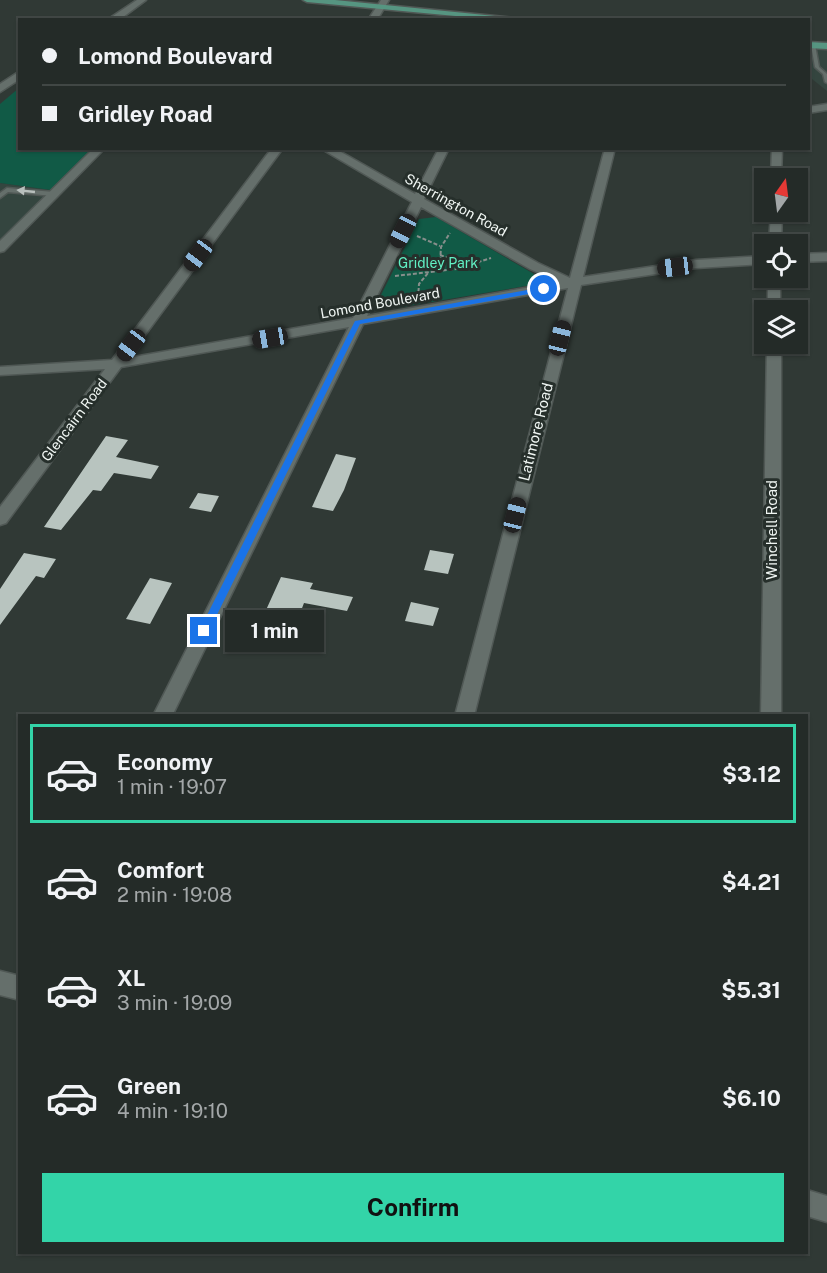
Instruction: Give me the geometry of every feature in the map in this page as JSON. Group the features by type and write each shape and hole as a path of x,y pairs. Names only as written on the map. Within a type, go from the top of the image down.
{"main road":[{"path":"307,0 383,3 514,18"},
{"path":"811,45 827,46"}],"street":[{"path":"126,16 142,0"},
{"path":"373,18 383,3"},
{"path":"0,89 18,76"},
{"path":"810,110 827,107"},
{"path":"1,246 98,150"},
{"name":"Glencairn Road","path":"0,519 276,150"},
{"name":"Sherrington Road","path":"329,150 534,266 574,284"},
{"path":"163,714 443,150"},
{"name":"Latimore Road","path":"465,714 609,150"},
{"path":"776,168 777,150"},
{"path":"808,258 827,257"},
{"name":"Lomond Boulevard","path":"0,371 116,364 655,270 754,261"},
{"name":"Winchell Road","path":"771,714 774,354"},
{"path":"0,983 18,988"},
{"path":"808,1203 827,1209"}],"lane":[{"path":"811,45 817,67 827,82"},
{"path":"820,70 827,70"},
{"path":"0,196 7,190 54,194"}],"path":[{"path":"418,298 419,283 423,275 432,271 440,263 438,251 453,229"},
{"path":"412,235 440,246"},
{"path":"440,255 462,263 477,262"},
{"path":"393,276 456,269 495,258"}],"shaded area":[{"path":"827,46 827,91 812,79 810,48"},
{"path":"0,183 58,191 0,248"}],"green space":[{"path":"18,89 18,150 95,150 58,191 0,183 0,104"},
{"name":"Gridley Park","path":"436,217 534,274 532,285 396,308 378,301 419,219"}],"building":[{"path":"106,436 128,440 116,457 159,466 151,479 114,473 101,491 93,490 61,530 44,527"},
{"path":"336,454 356,458 344,490 333,511 312,507"},
{"path":"198,493 219,496 211,512 189,508"},
{"path":"430,550 454,554 448,574 424,570"},
{"path":"24,553 56,559 44,578 36,576 0,625 0,589"},
{"path":"281,577 313,583 310,589 353,597 347,611 304,603 299,616 291,614 276,648 251,643"},
{"path":"150,578 172,583 150,624 126,619"},
{"path":"411,602 439,608 433,626 405,621"}],"route":[{"path":"204,631 357,322 544,289"}]}
